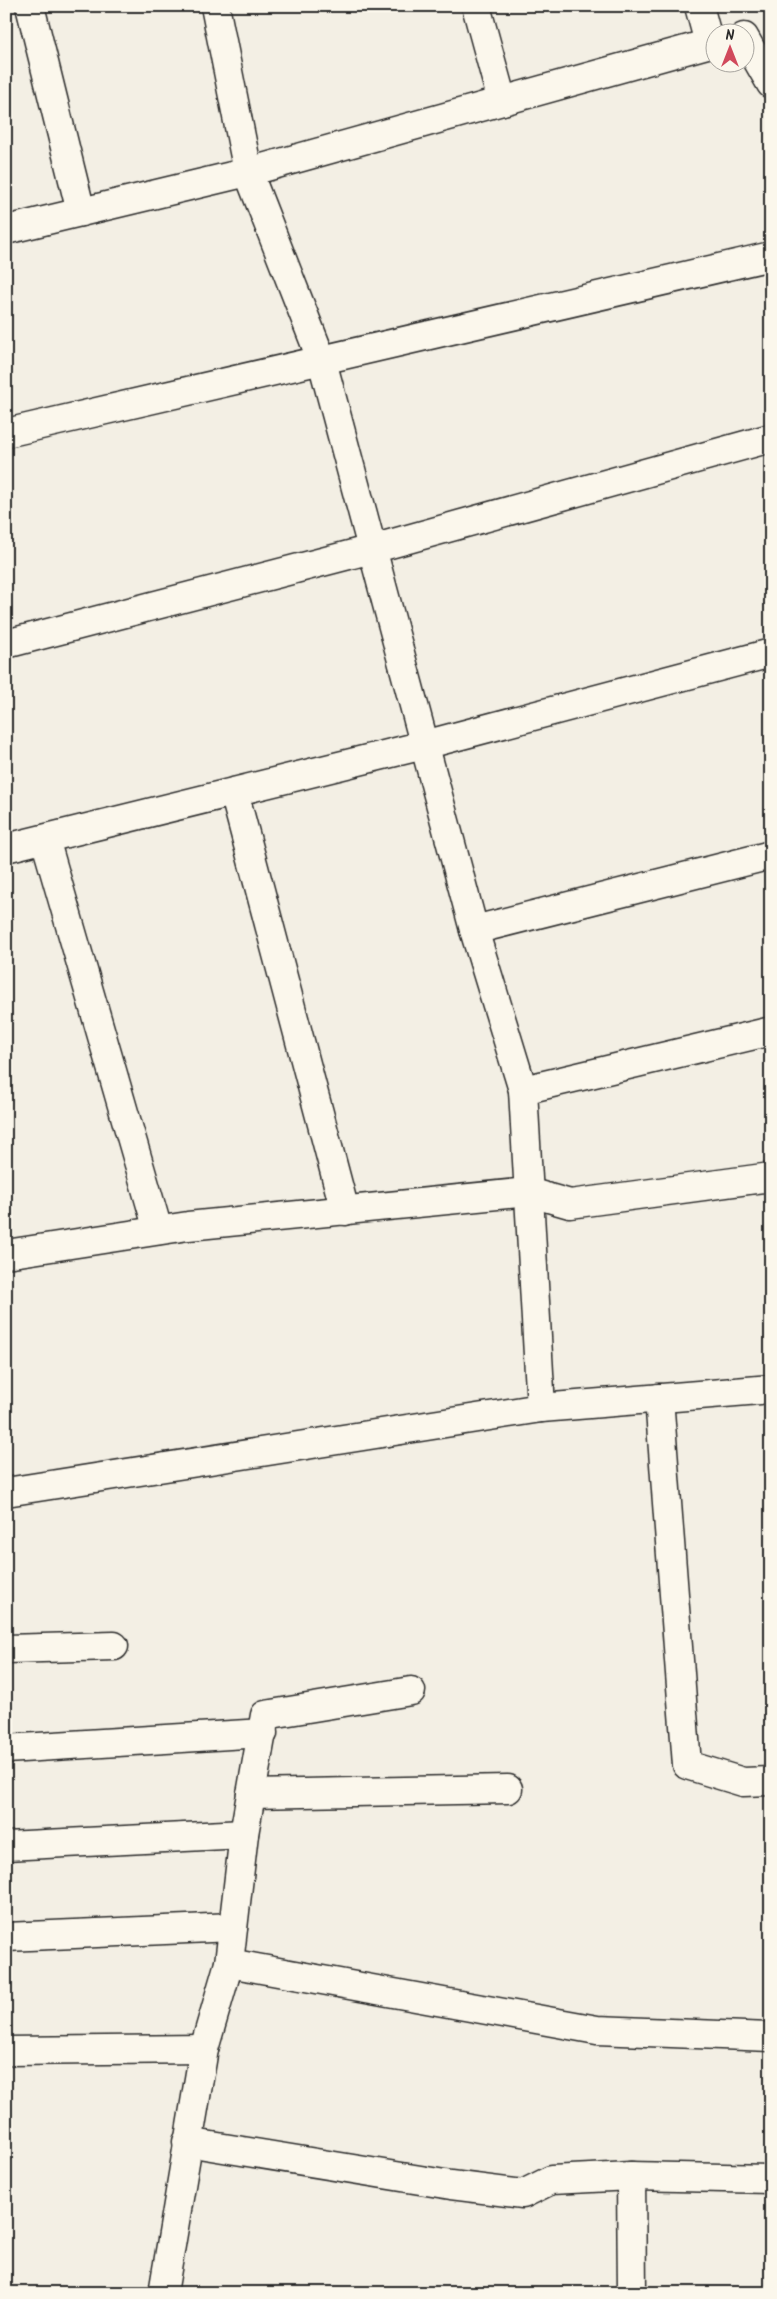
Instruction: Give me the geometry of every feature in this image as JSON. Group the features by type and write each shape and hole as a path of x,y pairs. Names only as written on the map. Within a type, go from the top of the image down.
{"street":[{"path":"30,6 81,212"},
{"path":"215,6 248,172 322,361 474,930 522,1090 541,1408"},
{"path":"476,6 502,101"},
{"path":"699,6 705,22"},
{"path":"6,230 248,172 704,45"},
{"path":"754,54 771,84"},
{"path":"6,433 771,256"},
{"path":"6,644 372,549 771,438"},
{"path":"6,848 424,745 771,654"},
{"path":"234,792 345,1211"},
{"path":"45,839 158,1230"},
{"path":"474,930 771,855"},
{"path":"522,1090 771,1031"},
{"path":"6,1254 158,1230 528,1192 570,1204 771,1177"},
{"path":"6,1492 541,1408 771,1389"},
{"path":"659,1398 687,1765 743,1782 771,1781"},
{"path":"6,1649 114,1646"},
{"path":"163,2293 204,2049 229,1963 244,1834 265,1715 411,1691"},
{"path":"6,1749 263,1733"},
{"path":"251,1794 508,1789"},
{"path":"6,1846 244,1834"},
{"path":"6,1937 233,1927"},
{"path":"229,1963 597,2030 771,2037"},
{"path":"6,2051 204,2049"},
{"path":"187,2142 441,2184 523,2194 551,2180 631,2176 771,2179"},
{"path":"631,2176 632,2293"}]}
